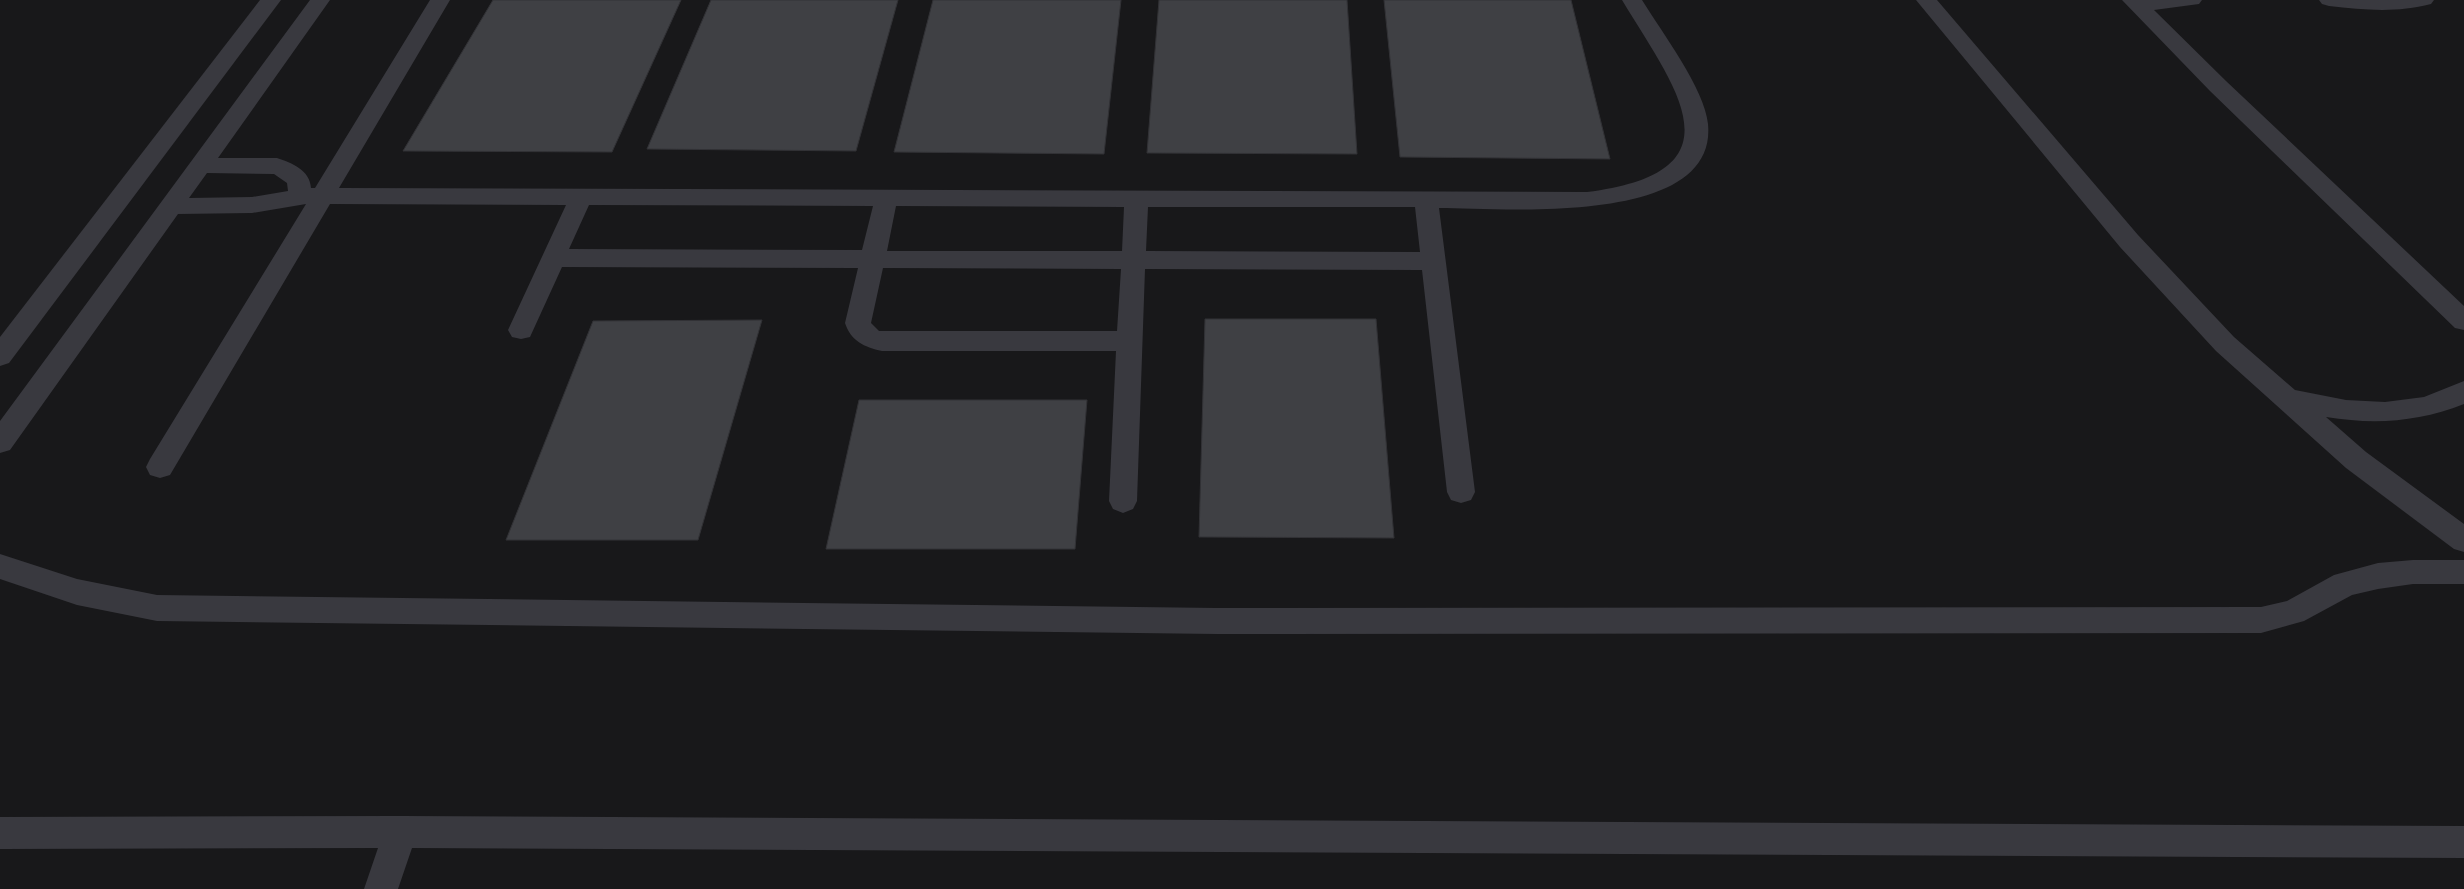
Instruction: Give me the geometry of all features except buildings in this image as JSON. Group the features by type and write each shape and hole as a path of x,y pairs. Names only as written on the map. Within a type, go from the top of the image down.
{"street":[{"path":"0,356 271,0"},
{"path":"0,442 320,0"},
{"path":"160,467 310,197 440,0"},
{"path":"170,206 238,207 310,197 1136,200 1587,200 1615,197 1647,188 1661,181 1678,168 1690,155 1696,140 1698,124 1692,104 1632,0"},
{"path":"1926,0 1988,77 2173,290 2225,344 2356,460 2464,540"},
{"path":"2135,3 2192,0"},
{"path":"2329,0 2387,5 2402,5 2424,0"},
{"path":"2135,3 2218,86 2464,321"},
{"path":"200,165 277,166 294,174 310,197"},
{"path":"521,330 580,198"},
{"path":"886,199 858,322 860,329 872,339 882,341 1130,341"},
{"path":"1123,502 1136,200"},
{"path":"1426,200 1462,492"},
{"path":"553,258 1433,261"},
{"path":"2287,399 2344,412 2390,413 2429,406 2464,391"},
{"path":"0,566 59,589 106,601 158,608 1217,621 2261,620 2293,612 2345,584 2378,576 2413,572 2464,572"},
{"path":"381,889 401,832"},
{"path":"0,833 401,832 2464,842"}]}
